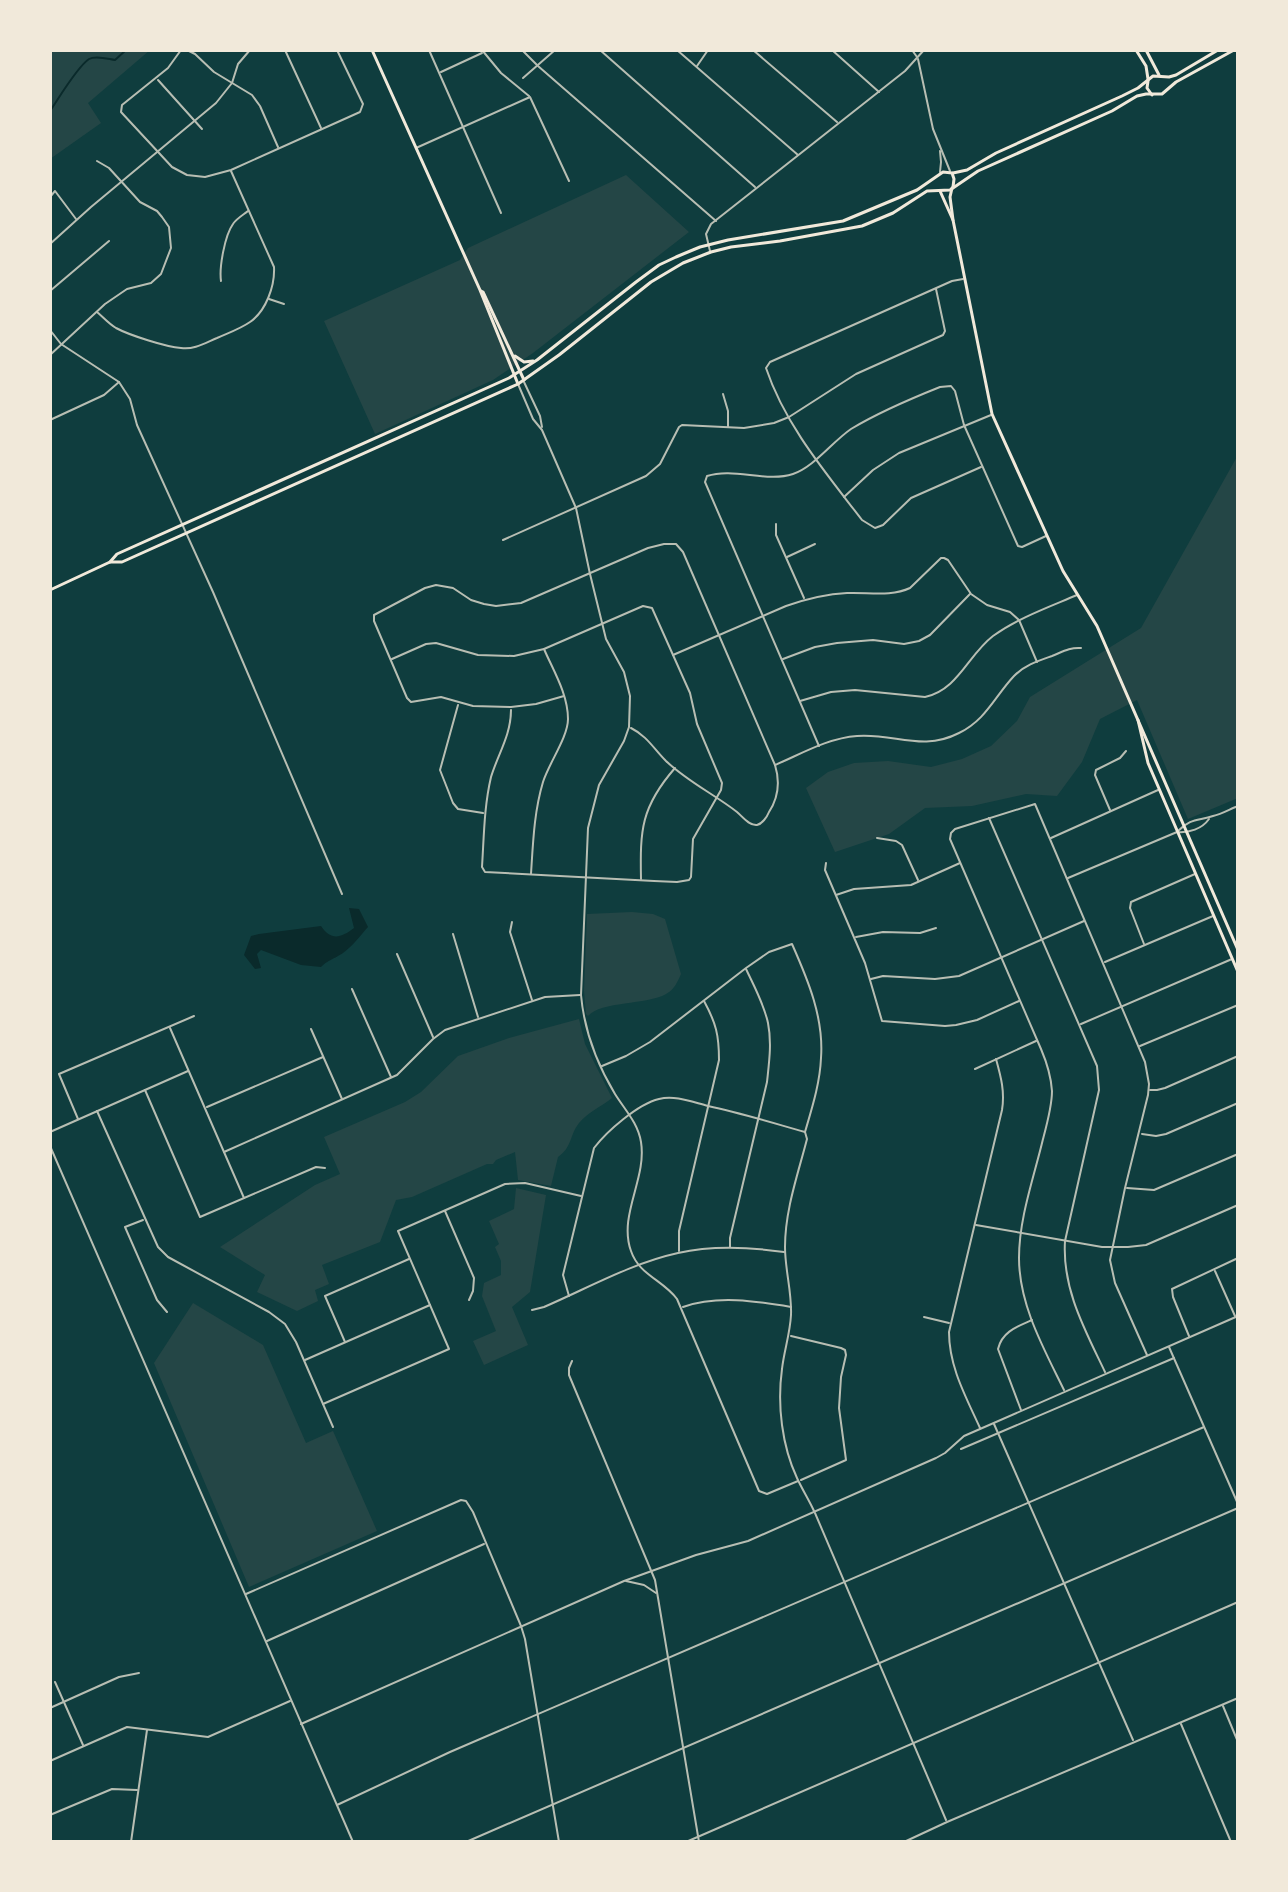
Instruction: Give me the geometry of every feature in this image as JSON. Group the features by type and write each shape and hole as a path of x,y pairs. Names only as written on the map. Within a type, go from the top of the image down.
{"main road":[{"path":"372,50 480,290 518,384"},
{"path":"1136,50 1146,66 1147,88 1152,95"},
{"path":"1146,50 1166,82 1165,91"},
{"path":"50,590 110,562 117,554 520,372 659,265 690,250 860,216 917,190 945,172 967,170 996,153 1122,96 1153,76 1176,75 1218,50"},
{"path":"110,562 122,562 186,535 518,384 660,276 683,263 731,247 862,226 930,191 953,188 978,171 1112,111 1141,94 1159,95 1176,82 1234,50"},
{"path":"951,173 954,179 950,197 953,220 992,414 1063,571 1098,628 1238,950"},
{"path":"938,176 936,184 953,220"},
{"path":"837,223 838,232"},
{"path":"480,290 524,380"},
{"path":"599,311 605,319"},
{"path":"513,354 524,362 537,360"},
{"path":"239,499 243,508"},
{"path":"1137,716 1148,763 1238,972"},
{"path":"1213,916 1221,912"}],"street":[{"path":"181,50 168,68 121,108 123,115 172,167 187,175 205,177 231,170 360,112 363,104 337,50"},
{"path":"187,50 256,100 278,148"},
{"path":"50,244 224,95 238,64 250,50"},
{"path":"285,50 321,129"},
{"path":"429,50 501,213"},
{"path":"522,50 716,221"},
{"path":"523,78 555,50"},
{"path":"600,50 757,189"},
{"path":"677,50 799,156"},
{"path":"696,67 708,50"},
{"path":"753,50 839,124"},
{"path":"832,50 879,92"},
{"path":"912,50 918,58 933,129 951,173"},
{"path":"711,252 707,231 711,224 879,92 924,50"},
{"path":"439,73 483,51 501,73 530,97 569,181"},
{"path":"156,78 202,129"},
{"path":"416,148 530,97"},
{"path":"938,176 940,149"},
{"path":"50,355 127,289 151,283 161,274 171,248 169,227 157,211 140,202 109,168 97,161"},
{"path":"97,312 116,328 177,348 190,348 251,322 260,313 268,299 274,267 231,170"},
{"path":"50,197 55,191 77,219"},
{"path":"221,281 221,261 230,228 249,210"},
{"path":"50,291 109,241"},
{"path":"964,279 952,281 770,362 766,367 789,417 815,459 862,520 875,528 888,521 911,498 983,466"},
{"path":"503,540 654,470 682,425 764,426 789,417 856,374 944,334 936,289"},
{"path":"268,299 284,304"},
{"path":"50,330 61,344 119,382 130,399 137,425 213,592 342,894"},
{"path":"524,380 576,508 602,624 610,650 624,672 631,710 624,741 604,773 594,798 588,828 581,995 590,1040 615,1095 639,1130 642,1144 642,1162 627,1240 638,1266 671,1291 682,1307 759,1491 767,1494 846,1460 839,1408 845,1350 790,1335"},
{"path":"50,420 104,395 119,382"},
{"path":"518,384 533,419 542,430"},
{"path":"819,746 705,478 712,474 785,476 799,472 849,431 873,417 940,387 953,387 964,425 1018,546 1046,536"},
{"path":"723,394 728,427"},
{"path":"844,497 886,461 992,414"},
{"path":"776,524 776,535 805,600"},
{"path":"564,696 511,707 473,706 441,697 414,703 409,701 373,616 436,585 453,588 471,600 484,604 507,605 526,601 648,548 676,544 683,552 775,765 778,784 775,803 764,819 756,825 750,824 693,783 666,761 646,737 629,727"},
{"path":"786,558 815,544"},
{"path":"673,655 805,600 846,593 893,593 910,588 944,558 971,594 987,605 1010,612 1019,620 1037,662"},
{"path":"781,659 837,643 873,640 904,644 919,641 930,635 971,594"},
{"path":"800,701 831,692 855,690 925,697 934,695 950,685 985,642 1019,620 1078,595"},
{"path":"391,659 426,644 436,643 478,655 514,656 544,649 643,606 652,608 690,693 697,724 720,776 721,790 693,839 689,880 641,881 487,873 482,867 484,813 494,766 510,727 511,707"},
{"path":"775,765 841,738 876,736 920,743 949,738 975,723 1016,674 1028,665 1073,647 1081,648"},
{"path":"531,876 534,823 540,792 568,723 564,696 544,649"},
{"path":"459,703 440,773 458,809 484,813"},
{"path":"1111,811 1095,775 1096,770 1120,758 1126,751"},
{"path":"641,881 641,834 646,813 659,786 675,768"},
{"path":"1050,839 1159,790"},
{"path":"1064,1391 1032,1320 1021,1283 1019,1261 1021,1234 1052,1097 1048,1066 950,839 955,829 1035,804 1148,1072 1149,1090 1110,1260 1115,1283 1147,1356"},
{"path":"1067,879 1177,832 1184,825 1202,817 1210,818 1238,806"},
{"path":"989,818 1097,1066 1099,1090 1065,1241 1065,1272 1070,1293 1106,1373"},
{"path":"1177,832 1187,833 1206,824 1210,818"},
{"path":"877,838 902,845 919,881"},
{"path":"826,863 825,870 871,980 880,1017 885,1022 956,1025 977,1020 1020,1000"},
{"path":"836,895 854,889 911,885 961,863"},
{"path":"1145,945 1130,908 1131,902 1195,874"},
{"path":"1104,963 1213,916"},
{"path":"871,980 883,976 953,978 1085,921"},
{"path":"512,922 510,932 532,1001"},
{"path":"854,938 883,932 920,933 936,928"},
{"path":"453,934 479,1018"},
{"path":"602,1066 650,1042 769,952 792,944 817,1009 822,1057 805,1132 807,1139 786,1225 791,1307 790,1335 782,1368 781,1415 798,1481 845,1582 947,1822"},
{"path":"397,954 433,1039"},
{"path":"1080,1025 1232,959"},
{"path":"730,1247 767,1082 770,1042 761,1002 746,968"},
{"path":"352,989 391,1078"},
{"path":"224,1152 401,1073 445,1030 532,1001 552,996 581,995"},
{"path":"679,1253 680,1223 719,1060 715,1021 704,1000"},
{"path":"1139,1047 1238,1005"},
{"path":"78,1119 59,1074 194,1016"},
{"path":"170,1027 244,1198"},
{"path":"311,1029 343,1100"},
{"path":"975,1069 1037,1041"},
{"path":"1149,1090 1165,1088 1238,1056"},
{"path":"205,1108 323,1057"},
{"path":"980,1429 954,1369 949,1348 950,1323 1004,1098 996,1059"},
{"path":"50,1132 189,1071"},
{"path":"145,1090 200,1217 316,1167 325,1168"},
{"path":"569,1296 563,1275 594,1148 630,1115 649,1102 669,1098 805,1132"},
{"path":"1139,1134 1166,1134 1238,1103"},
{"path":"97,1111 158,1247 168,1257 269,1312 285,1324 333,1427"},
{"path":"50,1146 353,1842"},
{"path":"1125,1188 1154,1190 1238,1154"},
{"path":"50,1159 55,1157"},
{"path":"323,1404 449,1349 398,1231 505,1184 525,1183 581,1196"},
{"path":"975,1225 1113,1248 1146,1245 1238,1205"},
{"path":"445,1210 474,1278 469,1300"},
{"path":"144,1219 125,1227 157,1300 167,1312"},
{"path":"532,1310 638,1266 679,1253 730,1247 786,1252"},
{"path":"345,1342 325,1296 410,1258"},
{"path":"1190,1337 1171,1291 1176,1285 1238,1258"},
{"path":"301,1724 624,1581 696,1555 748,1541 936,1458 964,1436 1237,1317 1215,1269"},
{"path":"682,1307 701,1302 737,1300 791,1307"},
{"path":"304,1360 430,1305"},
{"path":"924,1317 950,1323"},
{"path":"1022,1411 998,1349 1006,1333 1032,1320"},
{"path":"466,1842 1238,1506 1169,1346"},
{"path":"961,1449 1174,1358"},
{"path":"572,1361 569,1375 652,1570 699,1842"},
{"path":"993,1423 1134,1742"},
{"path":"337,1805 537,1715 1204,1427"},
{"path":"245,1594 461,1500 466,1501 521,1626 559,1842"},
{"path":"266,1642 485,1544"},
{"path":"624,1581 644,1585 657,1594"},
{"path":"686,1842 1238,1602"},
{"path":"50,1708 119,1677 139,1673"},
{"path":"55,1682 84,1746"},
{"path":"904,1842 1238,1698"},
{"path":"50,1761 127,1727 208,1737 291,1701"},
{"path":"1222,1705 1238,1742"},
{"path":"1180,1723 1231,1842"},
{"path":"131,1842 147,1729"},
{"path":"50,1815 112,1789 138,1790"}],"shaded area":[{"path":"50,50 150,50 88,103 101,123 50,159"},
{"path":"626,175 689,232 533,353 493,380 375,434 324,321 460,260 468,248"},
{"path":"1238,455 1238,798 1188,819 1137,700 1100,719 1082,762 1057,796 1026,794 972,806 925,808 889,834 835,852 806,788 828,772 854,763 888,761 931,767 962,759 991,746 1017,721 1030,697 1141,628"},
{"path":"349,908 359,909 368,927 346,950 321,967 301,965 261,950 257,954 261,968 255,969 244,955 251,936 259,934 321,926 332,936 345,934 354,928"},
{"path":"587,914 653,914 665,919 681,974 666,994 613,1005 588,1016 584,991"},
{"path":"579,1019 585,1044 612,1098 579,1123 566,1149 558,1157 551,1186 518,1180 515,1152 412,1197 396,1200 380,1242 322,1265 329,1284 315,1290 318,1301 297,1311 257,1292 265,1275 220,1247 315,1185 340,1174 324,1137 405,1102 421,1092 458,1056"},
{"path":"516,1188 546,1195 530,1292 512,1307 528,1345 484,1365 473,1341 496,1331 482,1296 484,1283 501,1275 501,1261 495,1247 499,1244 489,1221 514,1209"},
{"path":"193,1303 263,1345 306,1443 333,1431 377,1531 249,1587 154,1363"}],"waterway":[{"path":"50,111 84,63 98,57 115,60 126,50"}]}
